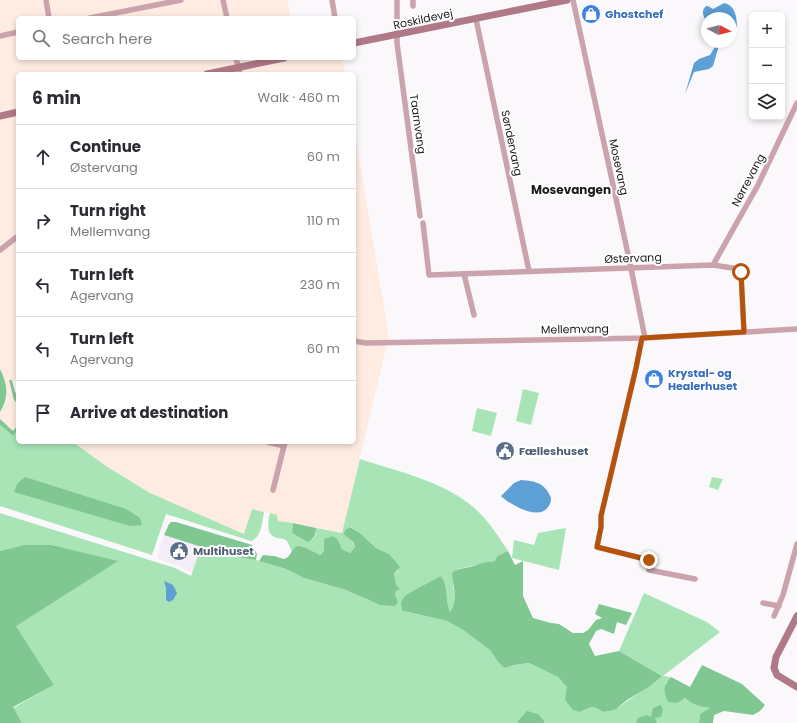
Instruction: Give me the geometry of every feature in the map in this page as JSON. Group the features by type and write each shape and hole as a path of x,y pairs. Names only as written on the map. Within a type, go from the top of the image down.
{"street":[{"path":"46,0 49,16"},
{"path":"100,16 181,0"},
{"path":"223,0 227,16"},
{"path":"332,0 335,16"},
{"name":"Taarnvang","path":"397,0 397,43 420,216"},
{"name":"Roskildevej","path":"356,44 567,0"},
{"name":"Mosevang","path":"573,0 631,268 643,338"},
{"name":"Søndervang","path":"476,19 529,271"},
{"path":"0,36 16,32"},
{"path":"236,60 239,71"},
{"path":"228,72 239,71 277,60"},
{"name":"Nørrevang","path":"712,265 758,185 797,103"},
{"path":"0,116 16,112"},
{"name":"Østervang","path":"423,223 429,275 712,265 739,269 744,332"},
{"path":"0,250 16,238"},
{"path":"464,274 474,314"},
{"name":"Mellemvang","path":"356,341 366,343 643,338 797,330"},
{"path":"643,338 601,516 601,527 597,547 649,560 649,570 695,579"},
{"path":"273,490 285,444"},
{"path":"774,616 783,595 797,544"},
{"path":"763,603 779,606"},
{"path":"797,616 775,660 774,668 777,674 797,687"}],"shaded area":[{"path":"0,0 287,0 291,16 16,16 16,60 342,60 345,72 16,72 16,381 9,380 14,400 16,402 16,427 13,431 0,419 0,412 6,403 7,393 0,369"},
{"path":"356,139 389,336 342,533 278,521 277,515 252,509 244,534 150,493 106,466 76,444 356,444"},
{"path":"164,535 201,547 192,573 181,567 158,559 158,554"}],"green space":[{"path":"0,369 5,380 6,396 0,412"},
{"path":"9,380 12,380 16,393 16,402 14,400"},
{"path":"523,389 539,393 531,425 516,421"},
{"path":"477,408 497,413 491,436 472,431"},
{"path":"0,419 13,431 16,427 16,432 13,436 0,425"},
{"path":"0,425 13,436 16,432 16,444 76,444 106,466 150,493 244,534 252,509 264,512 259,532 255,539 251,541 166,514 152,555 0,506"},
{"path":"360,459 433,483 460,497 483,516 508,551 497,556 495,561 458,569 453,586 456,600 450,613 445,584 441,576 433,581 404,611 447,621 463,630 490,650 504,668 529,663 558,677 568,686 580,712 586,709 597,708 603,712 615,710 662,676 619,651 644,593 707,622 720,632 663,676 671,677 665,683 692,703 711,708 700,714 699,723 22,723 13,708 54,685 16,626 24,545 0,551 0,513 175,568 191,576 201,547 230,556 256,560 286,569 304,578 346,590 380,605 398,602 395,594 397,590 400,590 396,584 394,574 398,571 389,554 376,548 351,527 345,530 355,547 350,553 342,549 338,540 319,555 306,548 295,547 292,552 286,540 273,536 269,531 268,524 270,513 277,515 278,521 293,523 292,533 313,539 316,534 316,528 342,533"},
{"path":"25,477 126,509 140,518 142,525 130,526 14,492 17,484"},
{"path":"712,477 723,479 718,490 709,487"},
{"path":"171,522 176,522 252,545 257,554 256,560 230,556 164,535"},
{"path":"293,523 316,528 316,533 308,542 292,533"},
{"path":"350,527 360,533 376,548 389,554 400,567 394,574 396,584 400,590 397,590 395,594 398,602 395,606 380,605 346,590 304,578 286,569 259,561 263,555 284,559 288,557 295,547 299,546 320,555 324,551 324,539 333,536 338,540 342,549 350,553 355,547 353,542 344,534 345,530"},
{"path":"566,528 559,570 512,558 514,540 534,545 538,533"},
{"path":"24,545 51,545 118,561 16,626 54,685 13,707 22,723 0,723 0,551"},
{"path":"508,551 515,565 523,561 523,596 533,618 559,624 573,633 583,633 588,630 596,620 602,618 595,614 599,604 632,613 626,625 617,622 614,634 601,629 596,631 589,644 595,656 619,651 662,676 615,710 603,712 597,708 592,708 580,712 573,710 565,700 567,687 558,677 529,663 504,668 490,650 463,630 447,621 402,610 401,602 405,596 441,576 445,584 450,612 455,598 452,573 460,569 495,561 497,556"},
{"path":"702,665 742,684 765,705 760,711 753,715 724,711 714,715 713,723 699,723 700,714 710,708 697,705 685,698 677,703 668,702 665,695 665,686 671,677 690,687"},
{"path":"661,705 663,710 661,717 655,718 657,723 636,723 638,718 647,715 651,717 653,708"},
{"path":"527,711 538,714 544,723 518,723"}],"water":[{"path":"724,3 731,6 735,12 703,12 706,6 713,9"},
{"path":"714,48 718,48 713,66 709,69 694,72 685,94 694,63 699,59 710,55"},
{"path":"521,480 536,482 543,486 549,493 551,499 548,507 544,511 532,512 524,510 505,500 501,496 514,483"},
{"path":"164,581 173,585 177,593 173,600 169,602 166,600 166,588"}],"place":[{"name":"Ghostchef","path":"591,14"},
{"name":"Krystal- og Healerhuset","path":"654,379"},
{"name":"Fælleshuset","path":"505,451"},
{"name":"Multihuset","path":"179,551"}],"district":[{"name":"Mosevangen","path":"571,189"}],"route":[{"path":"649,560 597,547 601,527 601,516 642,344 642,338 744,332 741,272"}]}
